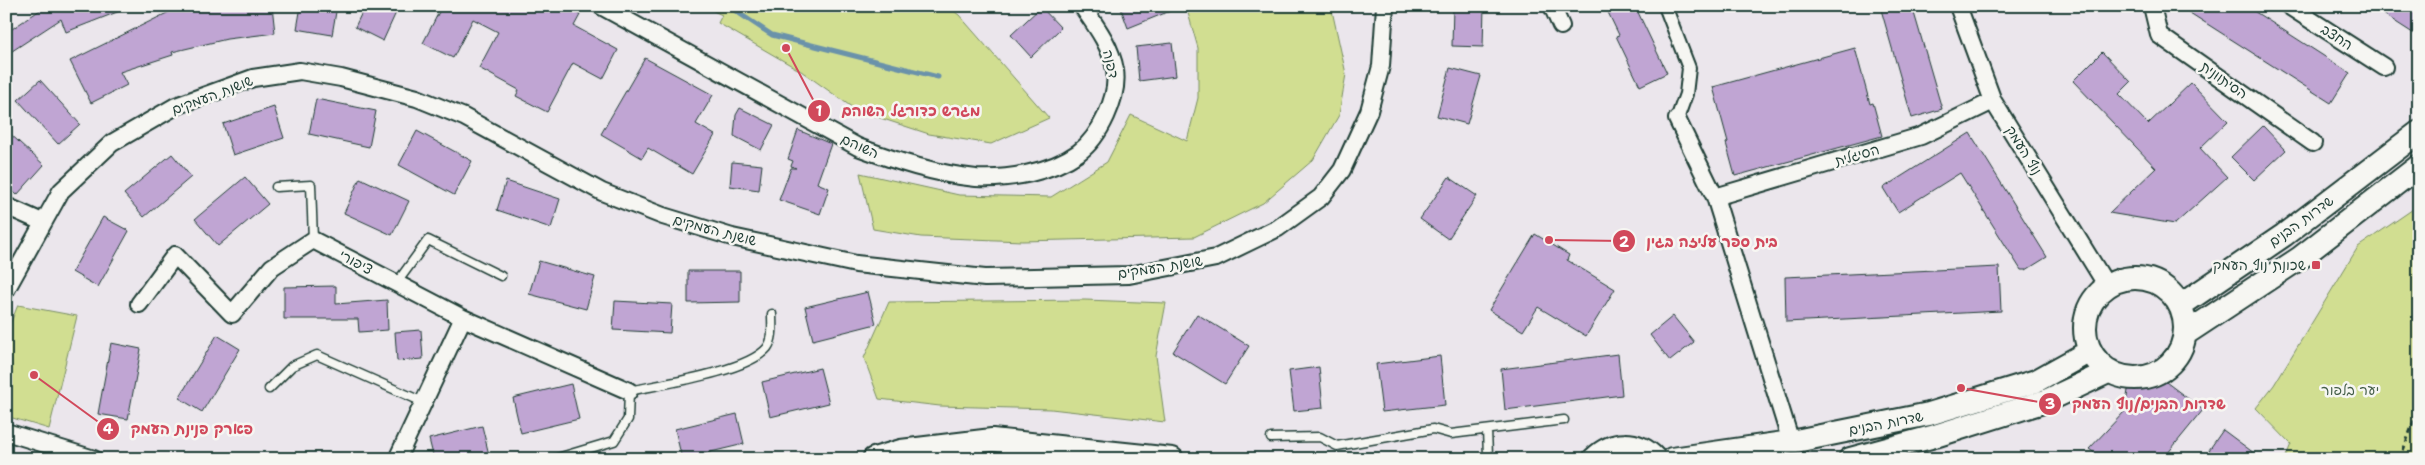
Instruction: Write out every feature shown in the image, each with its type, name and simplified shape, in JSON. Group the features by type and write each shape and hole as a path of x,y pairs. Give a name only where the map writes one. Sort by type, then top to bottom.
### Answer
{"main road":[{"name":"שדרות הבנים","path":"2181,305 2284,235 2419,132"},
{"name":"שדרות הבנים","path":"2185,334 2300,258 2419,166"},
{"path":"2140,277 2156,282 2170,291 2181,305 2185,320 2185,334 2180,350 2171,364 2157,373 2142,378 2125,378 2110,372 2098,362 2090,350 2085,337 2085,322 2089,308 2096,296 2107,286 2123,279 2140,277"},
{"name":"שדרות הבנים","path":"1672,459 1791,442 1929,414 2036,381 2090,350"},
{"name":"שדרות הבנים","path":"1850,459 1935,436 2046,401 2110,372"},
{"path":"874,459 902,451 992,440 1172,459"},
{"path":"1594,459 1612,446 1625,444 1637,446 1648,452 1655,459"}],"street":[{"name":"השוהם","path":"601,6 858,147 904,164 976,178 1012,177 1050,166 1079,153 1102,126"},
{"name":"דפנה","path":"1082,6 1110,50 1115,70 1116,94 1102,126"},
{"name":"שושנת העמקים","path":"6,290 42,222 61,191 112,143 176,106 253,78 300,71 341,78 417,98 464,117 602,192 663,216 732,237 856,264 985,278 1129,275 1216,258 1278,228 1321,197 1342,170 1368,111 1381,66 1386,6"},
{"path":"1552,6 1561,26"},
{"path":"1665,6 1689,68 1686,94 1677,119 1715,197 1791,442"},
{"name":"נוף העמק","path":"1958,6 1993,101 2107,286"},
{"name":"הסיתוונית","path":"2152,6 2159,35 2312,143"},
{"name":"החצב","path":"2289,6 2384,68"},
{"name":"הסיגלית","path":"1715,197 1922,136 1993,101"},
{"path":"6,206 42,222"},
{"path":"139,304 175,255 232,314 272,267 313,240"},
{"name":"ציפורי","path":"313,240 463,318 629,391"},
{"path":"397,459 463,318"},
{"path":"6,432 94,459"}],"lane":[{"path":"276,187 311,185 313,240"},
{"path":"396,284 428,240 501,276"},
{"path":"554,459 614,441 628,419 629,391 740,366 767,348 773,331 772,314"},
{"path":"269,389 292,366 317,355 423,402"},
{"path":"1270,438 1320,437 1337,446 1433,429 1451,434 1564,420"},
{"path":"1486,459 1488,455 1487,430"}],"path":[{"path":"2400,459 2419,407"}],"green space":[{"path":"703,6 947,6 959,15 1049,118 991,144 929,134 856,110 801,71 718,23 722,15"},
{"path":"1186,6 1331,6 1346,74 1339,115 1313,160 1263,203 1194,237 1022,241 921,237 873,229 860,173 959,195 1051,197 1107,162 1131,115 1187,141 1198,98 1198,48"},
{"name":"יער בלפור","path":"2419,205 2419,459 2285,459 2291,444 2256,408 2274,385 2358,247"},
{"path":"1085,300 1166,303 1156,356 1165,422 1051,409 940,406 879,399 864,358 889,302"},
{"path":"18,305 77,316 49,429 6,416 6,334"}],"building":[{"path":"46,6 130,7 66,32 61,19 6,55 6,33"},
{"path":"190,6 272,6 275,33 227,39 172,52 173,55 120,72 127,85 91,103 70,61 173,10"},
{"path":"301,6 337,6 332,35 297,29"},
{"path":"365,6 399,6 383,41 355,27"},
{"path":"442,6 564,6 580,15 574,26 618,50 603,79 573,63 547,112 516,96 519,90 479,68 498,32 473,19 453,58 423,43"},
{"path":"1120,6 1180,6 1180,7 1128,28"},
{"path":"1453,6 1484,6 1483,47 1452,46"},
{"path":"1605,6 1635,6 1667,73 1640,86 1616,36 1619,35"},
{"path":"1880,6 1912,6 1942,109 1912,118"},
{"path":"2179,6 2246,6 2350,73 2331,103"},
{"path":"2371,6 2419,6 2419,37"},
{"path":"1041,7 1061,28 1031,57 1011,35"},
{"path":"1172,43 1176,76 1139,81 1136,47"},
{"path":"1855,48 1870,104 1873,103 1882,136 1735,176 1713,87"},
{"path":"2102,52 2131,82 2119,94 2148,124 2191,83 2228,121 2200,148 2227,177 2175,224 2109,213 2156,168 2073,81"},
{"path":"645,58 713,95 696,124 715,135 692,174 648,148 642,158 601,134"},
{"path":"1450,68 1481,76 1467,124 1437,116"},
{"path":"40,80 80,124 58,144 18,100"},
{"path":"316,99 376,111 369,147 309,134"},
{"path":"274,107 284,138 233,155 223,124"},
{"path":"740,108 774,125 761,150 734,136 736,115"},
{"path":"2263,126 2286,150 2254,180 2231,157"},
{"path":"6,130 44,165 17,195 6,185"},
{"path":"798,130 831,144 817,183 829,188 820,214 779,200 791,168 796,168 791,166 793,161 788,159"},
{"path":"417,131 472,161 454,195 399,165"},
{"path":"1970,133 2047,257 2026,270 2021,270 1960,173 1898,212 1883,188"},
{"path":"172,154 191,177 144,217 124,194"},
{"path":"732,162 762,165 759,190 730,186"},
{"path":"245,177 268,204 218,246 195,219"},
{"path":"1449,177 1477,196 1448,239 1420,219"},
{"path":"360,178 409,201 392,235 344,213"},
{"path":"506,181 560,199 551,228 497,210"},
{"path":"103,217 129,231 98,287 72,272"},
{"path":"1535,234 1569,255 1567,260 1615,289 1586,336 1538,307 1523,331 1489,310"},
{"path":"539,261 595,277 586,309 529,294"},
{"path":"1999,267 2001,311 1786,322 1785,277"},
{"path":"688,271 740,271 740,302 688,303"},
{"path":"336,286 336,304 387,300 388,330 359,332 358,319 284,319 284,287"},
{"path":"868,292 876,324 813,340 805,307"},
{"path":"615,301 672,304 670,333 613,330"},
{"path":"1197,314 1249,346 1225,384 1173,352"},
{"path":"1673,316 1694,342 1670,361 1650,335"},
{"path":"421,330 423,359 397,361 395,332"},
{"path":"217,335 240,349 202,412 179,398"},
{"path":"111,343 141,349 128,419 98,414"},
{"path":"1618,354 1622,395 1505,410 1501,369"},
{"path":"1440,356 1445,405 1382,412 1376,364"},
{"path":"1319,367 1323,408 1294,411 1289,371"},
{"path":"820,368 829,403 770,417 762,382"},
{"path":"2162,379 2203,410 2163,459 2103,459 2089,449 2125,411 2128,390"},
{"path":"571,384 579,419 521,433 513,398"},
{"path":"737,414 744,444 682,459 675,429"},
{"path":"482,426 490,459 434,459 429,439"},
{"path":"2223,430 2262,459 2220,459 2209,450"}],"waterway":[{"path":"728,6 772,35 938,77"}],"place":[{"name":"מגרש כדורגל השוהם","path":"786,48"},
{"name":"בית ספר עליזה בגין","path":"1549,240"},
{"name":"שכונת נוף העמק","path":"2316,265"},
{"name":"פארק פנינת העמק","path":"34,375"},
{"name":"שדרות הבנים/נוף העמק","path":"1961,388"}]}
